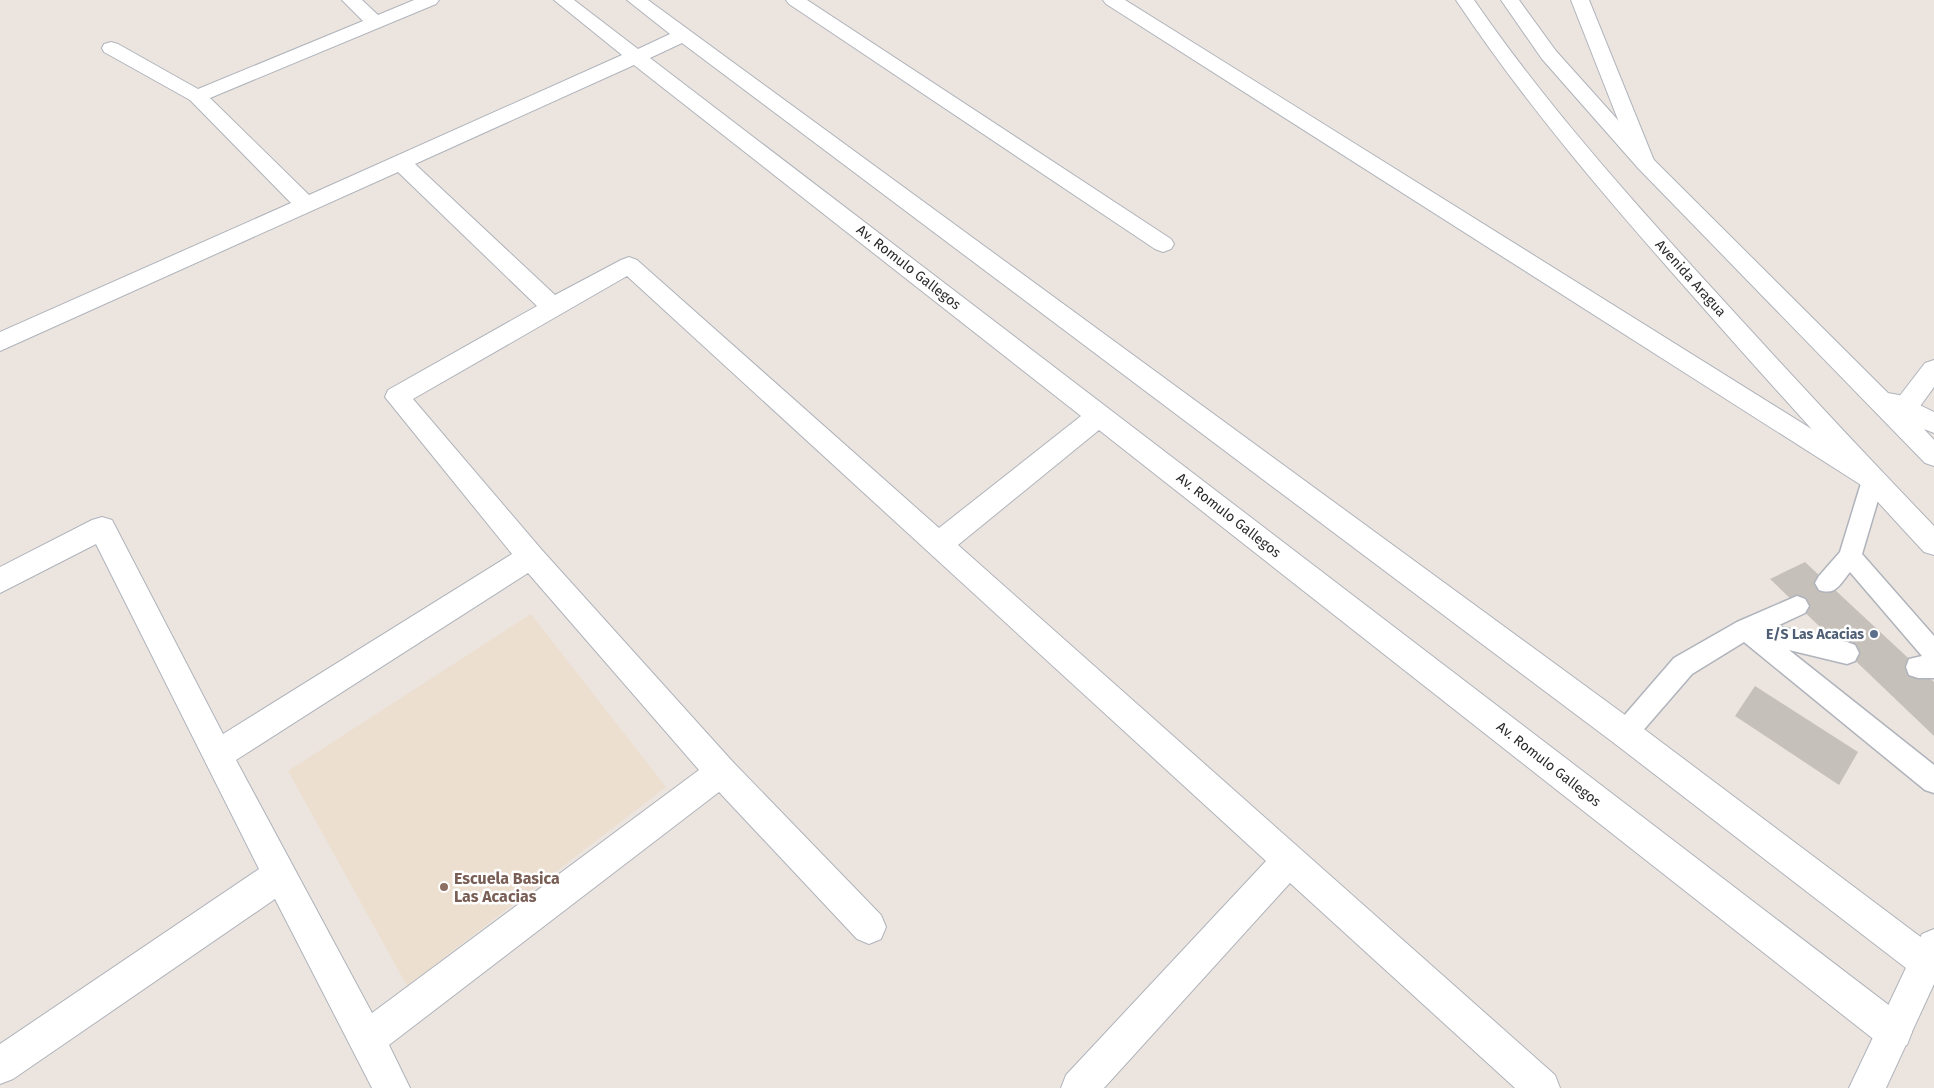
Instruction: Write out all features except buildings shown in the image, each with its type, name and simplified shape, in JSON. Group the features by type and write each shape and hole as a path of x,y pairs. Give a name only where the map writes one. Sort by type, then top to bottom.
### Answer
{"street":[{"path":"351,0 375,22"},
{"path":"197,96 430,0"},
{"name":"Av. Romulo Gallegos","path":"562,0 638,56 1894,1032"},
{"path":"636,0 1625,733 1930,955 1867,1088"},
{"path":"795,0 1164,244"},
{"path":"1112,0 1873,480"},
{"name":"Avenida Aragua","path":"1465,0 1499,52 1591,166 1873,480 1934,544"},
{"path":"1510,0 1550,55 1645,163 1934,456"},
{"path":"1580,0 1645,163"},
{"path":"0,342 684,35"},
{"path":"111,48 197,96 306,205"},
{"path":"401,163 553,307"},
{"path":"869,927 721,772 531,557 397,398 553,307 629,266 1542,1088"},
{"path":"1904,409 1934,370"},
{"path":"1871,392 1934,423"},
{"path":"939,544 1100,415"},
{"path":"0,582 102,528 217,755 392,1088"},
{"path":"217,755 531,557"},
{"path":"366,1040 721,772"},
{"path":"1079,1088 1289,860"},
{"path":"0,1066 280,875"}],"lane":[{"path":"1827,583 1850,556 1873,480"},
{"path":"1850,556 1929,662"},
{"path":"1625,733 1683,666 1745,629 1797,606"},
{"path":"1745,629 1847,653"},
{"path":"1745,629 1934,781"}],"shaded area":[{"name":"Escuela Basica Las Acacias","path":"531,614 666,787 407,986 288,771"}],"place":[{"name":"E/S Las Acacias","path":"1874,634"},
{"name":"Escuela Basica Las Acacias","path":"444,887"}]}
